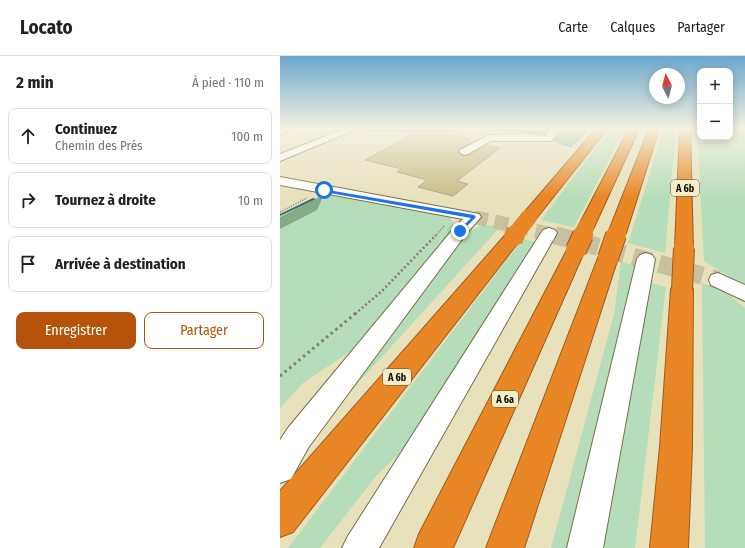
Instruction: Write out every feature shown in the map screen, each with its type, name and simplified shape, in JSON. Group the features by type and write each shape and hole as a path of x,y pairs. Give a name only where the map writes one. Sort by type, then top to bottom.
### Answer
{"highway":[{"name":"A 6b","path":"280,519 583,152"},
{"name":"A 6a","path":"433,548 623,152"},
{"path":"509,537 646,152"},
{"name":"A 6b","path":"669,548 676,447 684,248 686,152"}],"street":[{"path":"280,158 292,152"},
{"path":"280,181 468,216 460,231 298,438 280,468"},
{"path":"360,548 549,233"},
{"path":"585,548 646,259"},
{"path":"718,280 745,294"}],"path":[{"path":"280,212 324,190"},
{"path":"280,376 382,291 442,226 468,216"}],"green space":[{"path":"593,152 613,152 574,227 541,220"},
{"path":"657,152 674,152 665,253 628,243"},
{"path":"698,152 745,152 745,286 704,261"},
{"path":"323,195 327,195 322,199 317,210 280,229 280,217"},
{"path":"327,195 444,215 450,217 455,228 351,351 303,383 280,408 280,229 319,204"},
{"path":"482,226 501,226 349,393 469,231"},
{"path":"523,239 537,242 403,450 376,476 320,548 288,548"},
{"path":"621,262 638,266 568,548 551,548 614,314"},
{"path":"651,283 666,287 635,548 602,548"},
{"path":"702,283 727,293 745,308 745,548 705,548"}],"building":[{"path":"380,152 458,152 463,156 474,152 495,152 457,181 468,184 453,196 418,187 427,180 397,172 402,169 365,160"}],"waterway":[{"path":"280,215 314,199"}],"tunnel":[{"path":"474,217 557,236"},
{"path":"557,236 718,280"}],"route":[{"path":"324,190 474,217 460,231"}]}
